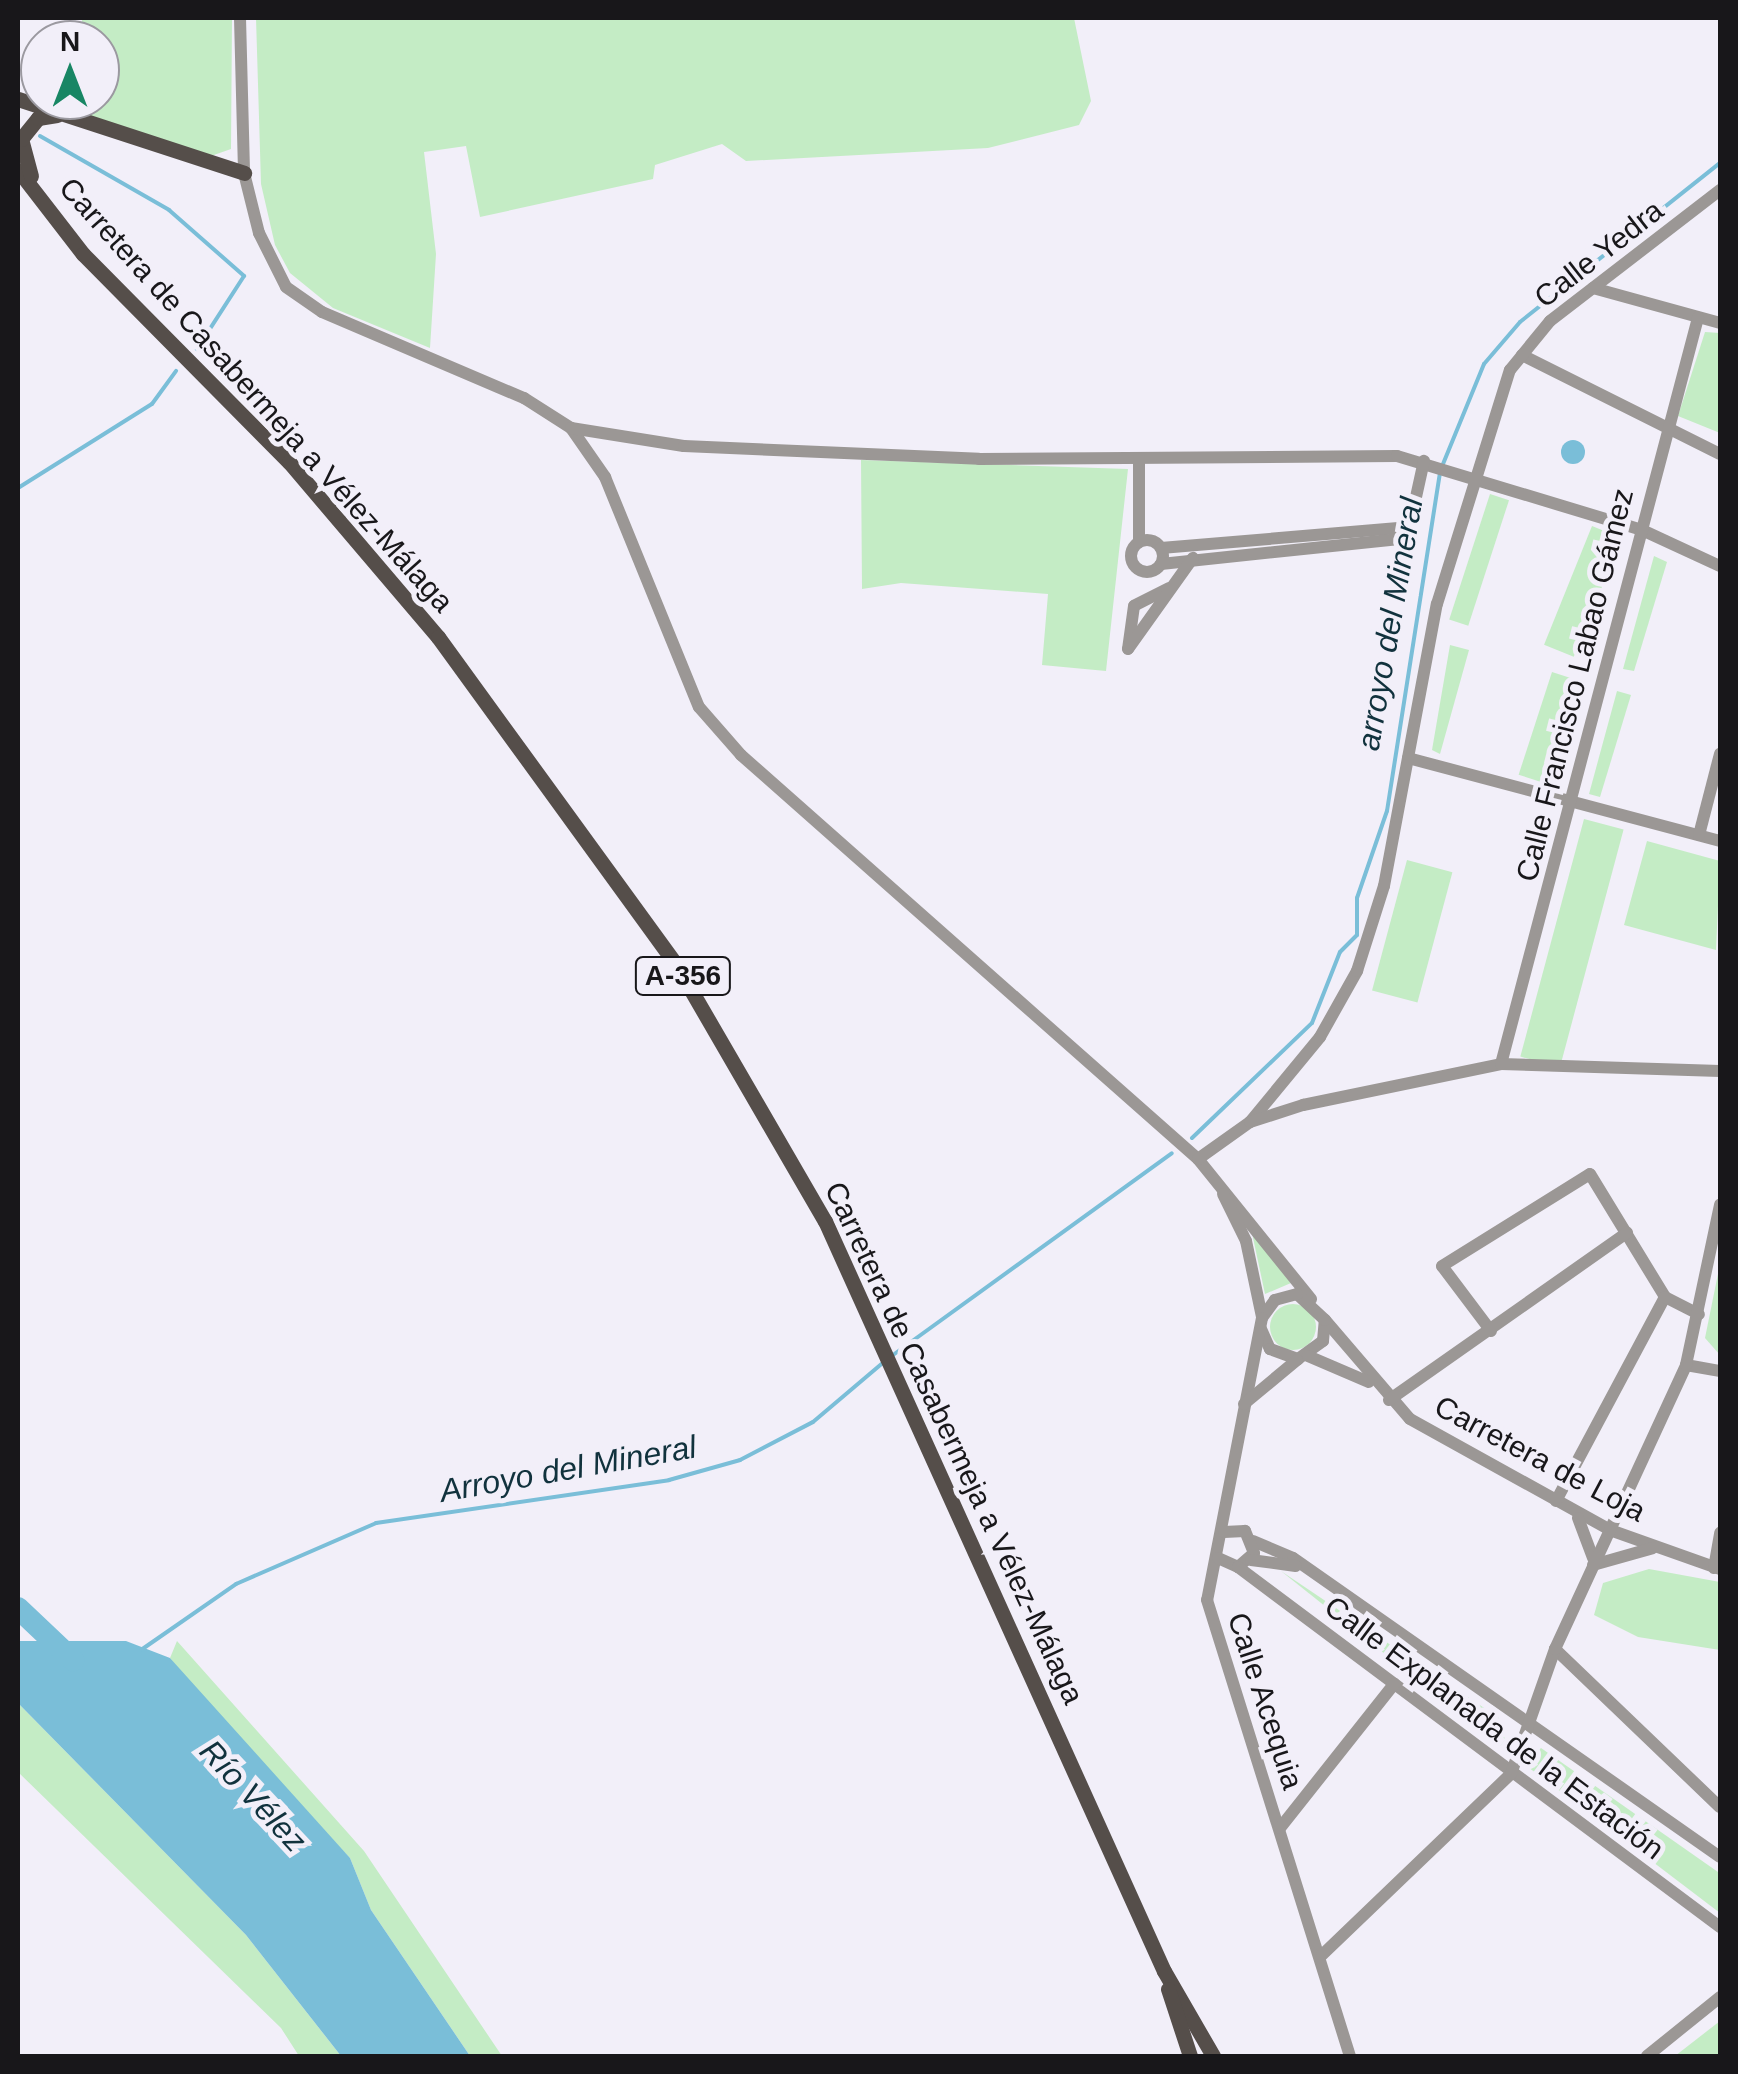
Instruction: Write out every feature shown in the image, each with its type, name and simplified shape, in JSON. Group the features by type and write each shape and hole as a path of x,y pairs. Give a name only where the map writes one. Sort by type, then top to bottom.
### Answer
{"main road":[{"path":"50,120 26,128 19,152 58,222"},
{"path":"80,120 244,173"},
{"name":"Carretera de Casabermeja a Vélez-Málaga","path":"18,170 58,222 289,462 573,813 761,1103 898,1372 1164,1971 1214,2056"},
{"name":"Carretera de Casabermeja a Vélez-Málaga","path":"1164,1971 1190,2056"}],"street":[{"path":"240,18 244,173 269,259 304,301 572,428 684,446 1424,461 1642,530 1717,563"},
{"name":"Calle Yedra","path":"1250,1122 1292,1074 1357,971 1470,476 1522,355 1593,288 1720,190"},
{"path":"1593,288 1720,323"},
{"name":"Calle Francisco Labao Gámez","path":"1501,1064 1574,802 1665,429 1698,318"},
{"path":"1522,355 1720,454"},
{"path":"572,428 605,476 699,706 741,755 1198,1159 1325,1320 1303,1357 1243,1406"},
{"path":"1139,458 1139,542 1134,566 1148,572 1161,564 1193,558 1408,532"},
{"path":"1408,532 1424,461"},
{"path":"1139,542 1161,548 1408,532"},
{"path":"1161,548 1161,564"},
{"path":"1169,588 1134,606 1128,649 1140,643 1169,588 1193,558"},
{"path":"1699,835 1720,754"},
{"path":"1408,758 1720,841"},
{"path":"1198,1159 1250,1122 1303,1105 1501,1064 1720,1071"},
{"path":"1292,1074 1303,1105"},
{"path":"1212,1174 1246,1241 1261,1324 1270,1349 1303,1357 1385,1395 1491,1331 1627,1233"},
{"path":"1491,1331 1442,1266 1590,1174 1665,1298 1698,1314"},
{"path":"1322,1955 1511,1774 1526,1721 1555,1649 1686,1365 1720,1205"},
{"path":"1261,1324 1286,1295 1311,1300"},
{"path":"1593,1566 1588,1526 1562,1505 1665,1298"},
{"name":"Carretera de Loja","path":"1325,1320 1385,1395 1562,1505 1610,1530 1717,1568"},
{"name":"Calle Acequia","path":"1261,1324 1210,1589 1212,1627 1322,1955 1350,2056"},
{"path":"1686,1365 1720,1371"},
{"path":"1224,1532 1239,1529 1228,1488"},
{"name":"Calle Explanada de la Estación","path":"1239,1529 1526,1721 1720,1860"},
{"path":"1717,1568 1720,1533"},
{"path":"1218,1558 1240,1565 1253,1540"},
{"path":"1593,1566 1656,1548"},
{"name":"Calle Acequia","path":"1210,1589 1240,1565"},
{"name":"Calle Explanada de la Estación","path":"1240,1565 1307,1572"},
{"name":"Calle Explanada de la Estación","path":"1240,1565 1511,1774 1720,1926"},
{"path":"1555,1649 1720,1807"},
{"name":"Calle Acequia","path":"1280,1828 1394,1684"},
{"path":"1647,2056 1720,1997"}],"green space":[{"path":"232,18 231,149 211,156 99,120 120,120 120,20 82,20"},
{"path":"256,18 1074,18 1091,101 1079,125 988,148 746,161 722,144 655,165 653,179 480,217 466,146 424,152 436,254 430,348 333,308 290,273 275,245 261,184"},
{"path":"1705,332 1720,333 1720,433 1678,416"},
{"path":"861,460 1128,469 1106,671 1042,665 1048,594 901,583 862,589"},
{"path":"1490,494 1509,500 1468,626 1449,620"},
{"path":"1592,526 1622,538 1574,657 1544,645"},
{"path":"1654,556 1667,562 1634,671 1623,669"},
{"path":"1450,645 1469,650 1440,754 1432,750"},
{"path":"1552,672 1585,683 1552,786 1519,775"},
{"path":"1617,691 1631,695 1600,797 1589,794"},
{"path":"1584,819 1624,830 1560,1067 1520,1057"},
{"path":"1647,841 1720,861 1716,950 1624,925"},
{"path":"1407,860 1452,872 1417,1003 1372,990"},
{"path":"1252,1233 1291,1283 1265,1294"},
{"path":"1720,1264 1720,1355 1705,1338"},
{"path":"1293,1304 1309,1311 1316,1327 1309,1343 1293,1350 1277,1343 1270,1327 1277,1311"},
{"path":"1649,1569 1720,1582 1720,1650 1638,1637 1594,1615 1603,1583"},
{"path":"1281,1571 1499,1718 1505,1740 1500,1746"},
{"path":"177,1641 364,1851 502,2056 470,2056 371,1910 350,1858 219,1721 170,1658"},
{"path":"18,1703 246,1935 341,2056 299,2056 281,2028 18,1772"},
{"path":"1541,1748 1718,1872 1720,1913 1524,1764"},
{"path":"1720,2021 1720,2056 1675,2056"}],"water":[{"path":"1573,440 1582,443 1582,461 1573,464 1564,461 1561,452 1564,443"},
{"path":"18,1641 126,1641 170,1658 350,1858 371,1910 470,2056 341,2056 246,1935 18,1703"}],"waterway":[{"path":"40,136 169,210 244,276 197,349"},
{"name":"arroyo del Mineral","path":"1443,464 1484,364 1520,322 1720,163"},
{"path":"18,488 152,404 176,371"},
{"name":"arroyo del Mineral","path":"1192,1138 1312,1023 1340,952 1357,935 1357,898 1387,811 1440,473"},
{"name":"Arroyo del Mineral","path":"893,1355 1172,1153"},
{"name":"Arroyo del Mineral","path":"141,1650 236,1584 376,1523 669,1480 740,1460 813,1422 885,1361"},
{"name":"Río Vélez","path":"18,1608 73,1660"}]}
